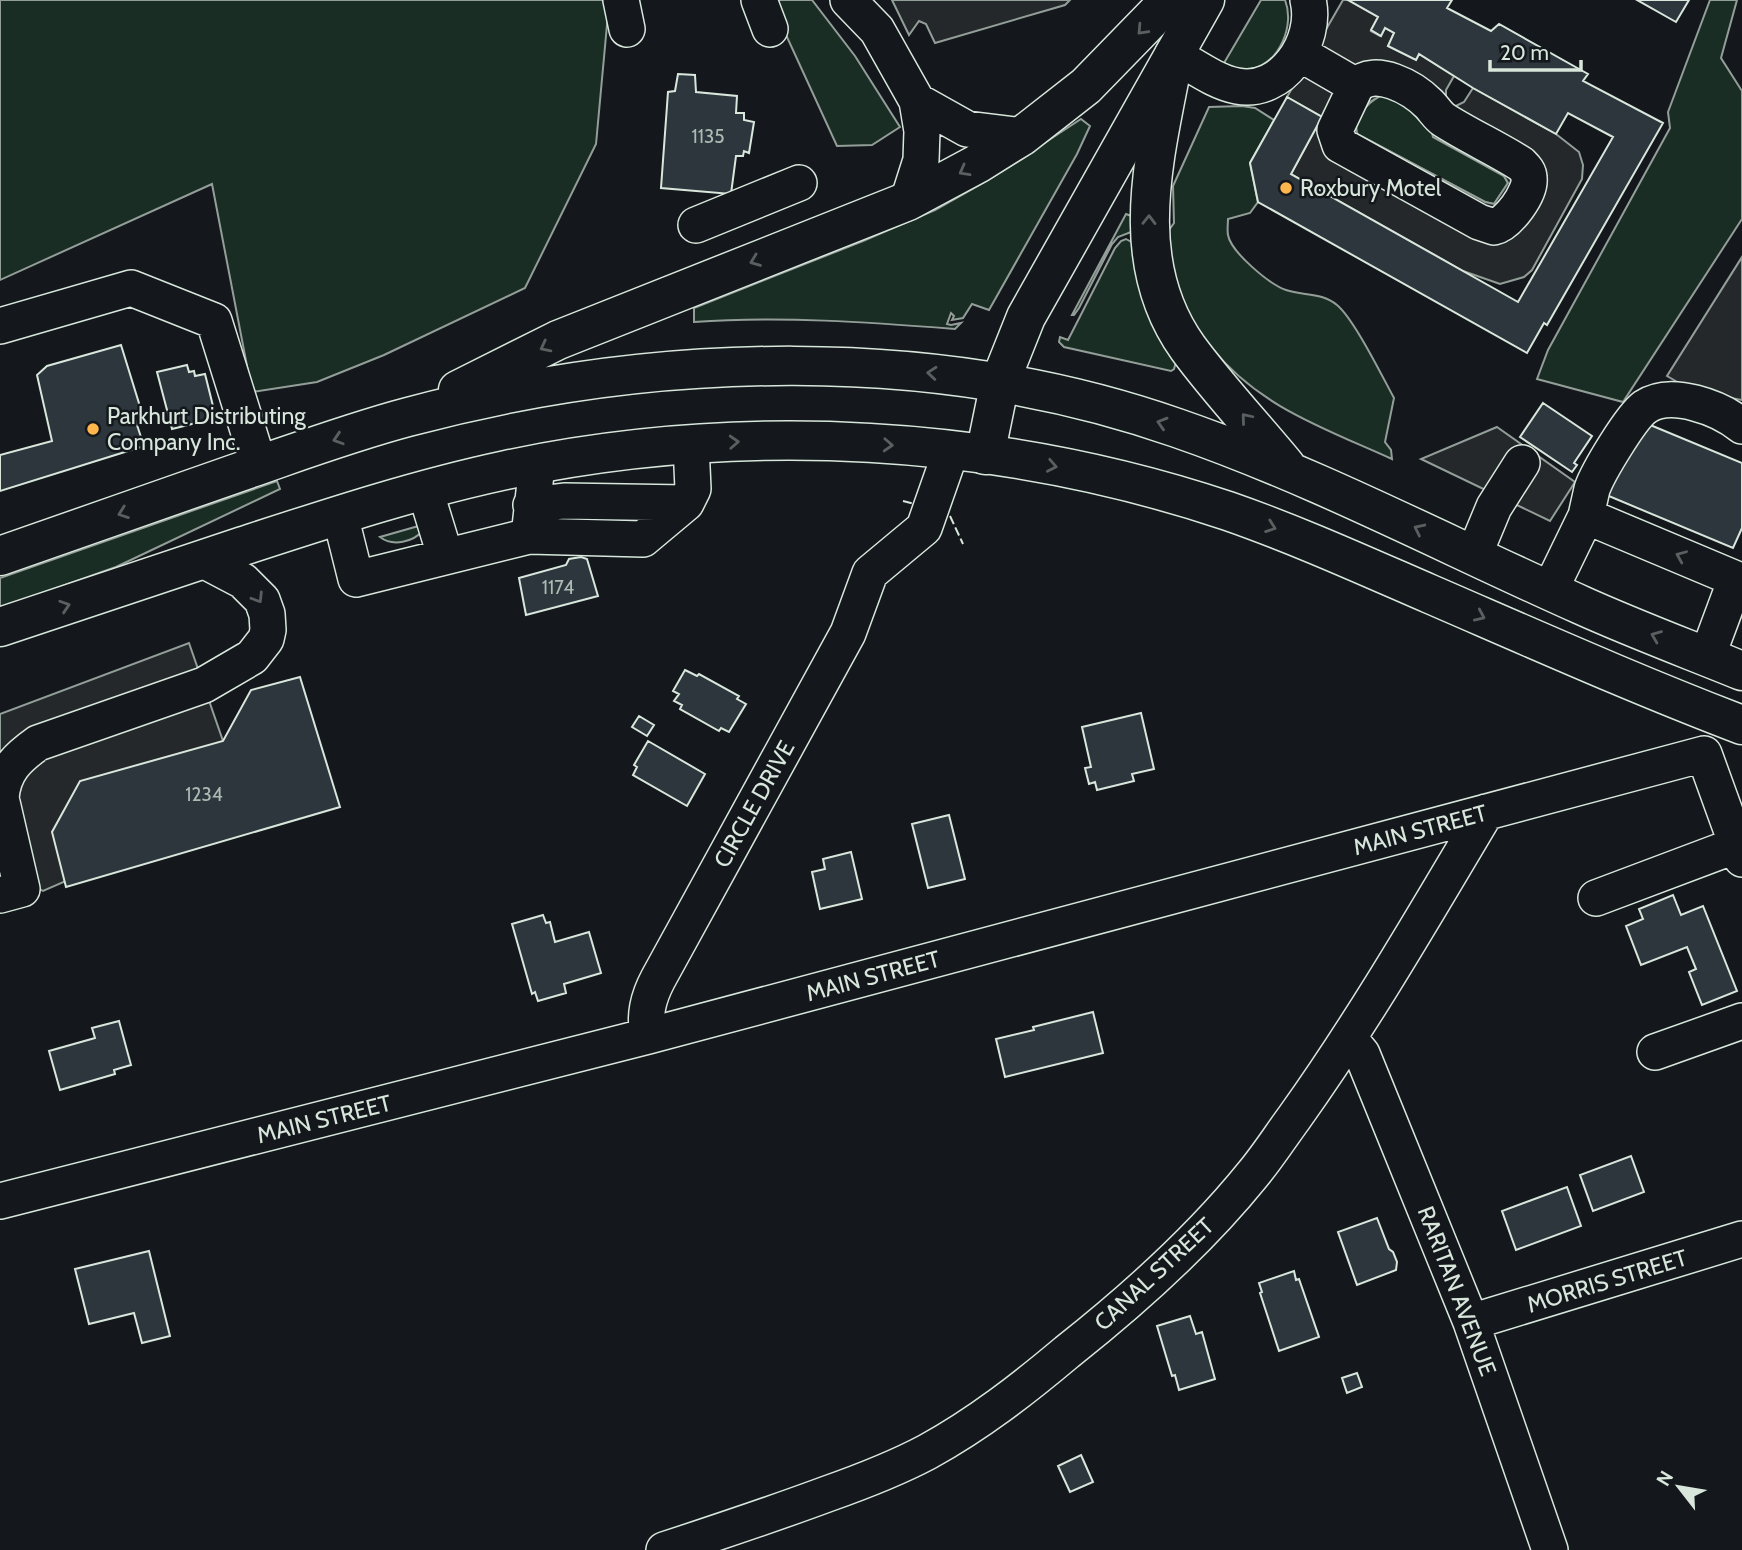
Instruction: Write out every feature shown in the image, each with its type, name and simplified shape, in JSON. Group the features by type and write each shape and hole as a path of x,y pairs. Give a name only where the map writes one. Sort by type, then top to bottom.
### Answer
{"main road":[{"path":"403,418 558,340 908,201 1022,136 1086,86 1161,9 1199,0"},
{"path":"968,453 1026,317 1205,0"},
{"path":"1174,55 1149,204 1148,233 1159,285 1170,317 1187,347 1290,471"},
{"path":"0,556 403,418 518,392 668,371 779,366 880,369 942,374 1000,383 1105,406 1162,423 1290,471 1550,590 1742,671"},
{"path":"0,627 203,559 425,490 537,465 617,452 691,445 800,441 968,453 1117,479 1224,510 1303,538 1646,688 1730,721"}],"street":[{"path":"848,0 877,30 917,101 922,131 921,160 908,201"},
{"path":"1174,55 1220,80 1237,86 1262,85 1281,75 1299,53 1309,27 1308,0"},
{"path":"1299,53 1356,86"},
{"path":"1378,77 1396,83 1428,103 1441,118 1521,164 1528,174 1529,184 1506,222 1494,227 1479,222 1340,145 1335,130 1356,86 1368,78 1378,77"},
{"path":"917,101 967,129 1022,136"},
{"path":"695,225 799,183"},
{"path":"0,326 131,288 214,321 259,466"},
{"path":"1550,590 1586,516 1593,487 1630,422 1645,407 1664,399 1685,401 1705,406 1742,426"},
{"path":"340,515 356,579 445,555 530,520 564,501 686,503 694,489 691,445"},
{"name":"CIRCLE DRIVE","path":"648,1036 647,1006 654,986 848,633 870,573 924,528 968,453"},
{"path":"1474,555 1494,507 1522,463"},
{"path":"530,520 537,465"},
{"path":"425,490 445,555"},
{"path":"1586,516 1739,572 1707,657"},
{"path":"0,895 22,889 1,798 2,785 9,769 22,754 38,743 204,685 252,657 266,639 268,622 262,600 252,587 203,559"},
{"path":"1596,898 1740,852 1704,754 1730,721"},
{"name":"MAIN STREET","path":"2,1193 648,1036 1704,754"},
{"name":"CANAL STREET","path":"664,1550 877,1476 927,1452 982,1419 1095,1330 1201,1233 1254,1173 1349,1038 1486,812"},
{"path":"1655,1052 1742,1021"},
{"name":"RARITAN AVENUE","path":"1349,1038 1362,1054 1471,1322 1550,1550"},
{"name":"MORRIS STREET","path":"1471,1322 1742,1239"}],"green space":[{"path":"0,0 603,0 608,14 596,144 525,288 384,355 317,382 252,392 212,184 0,280"},
{"path":"770,0 812,0 855,56 900,127 872,145 837,146"},
{"path":"1261,0 1285,0 1288,20 1283,42 1270,59 1248,70 1224,63"},
{"path":"1710,0 1737,0 1721,58 1742,91 1742,219 1623,402 1537,379 1548,350 1670,128 1668,112"},
{"path":"1380,96 1394,98 1504,176 1508,183 1494,204 1485,202 1357,134 1357,123 1362,112"},
{"path":"1209,107 1255,108 1274,120 1250,163 1258,202 1250,213 1228,219 1231,242 1252,267 1279,287 1325,298 1344,312 1394,398 1385,442 1391,450 1392,459 1318,426 1272,401 1251,386 1202,336 1183,302 1164,237 1174,223 1173,186"},
{"path":"1081,119 1090,126 1077,154 989,310 972,304 963,318 952,320 954,316 951,313 947,324 961,323 955,329 792,320 694,322 694,308 935,210 985,182"},
{"path":"1126,214 1134,217 1131,232 1118,237 1112,244 1079,308 1072,315"},
{"path":"1126,239 1135,244 1176,362 1171,371 1064,347 1059,342 1060,337 1068,340 1115,248"},
{"path":"277,481 280,489 116,567 0,608 0,578"},
{"path":"422,525 424,530 409,540 391,542 380,537"}],"shaded area":[{"path":"892,0 1070,0 1065,5 935,43 926,24 919,21 909,35"},
{"path":"1343,0 1348,0 1378,17 1371,31 1380,36 1385,28 1394,33 1388,46 1416,60 1419,54 1454,76 1446,90 1446,97 1451,105 1464,102 1473,88 1556,134 1579,152 1583,165 1582,179 1532,270 1524,277 1500,284 1463,271 1291,174 1322,117 1287,97","holes":["1380,96 1395,98 1410,108 1431,129 1433,137 1504,176 1508,183 1494,204 1485,202 1357,134 1356,125 1370,102"]},
{"path":"1742,257 1742,400 1693,391 1667,376"},
{"path":"1497,427 1575,482 1550,521 1421,459"},
{"path":"189,643 223,741 66,881 43,891 5,868 0,869 0,714"}],"building":[{"name":"Roxbury Motel","path":"1348,0 1452,0 1447,8 1491,31 1499,24 1588,74 1583,81 1663,123 1547,325 1544,323 1527,353 1258,202 1250,163 1287,97 1322,117 1291,174 1518,302 1613,137 1568,113 1556,134 1473,88 1419,54 1416,60 1388,46 1394,33 1385,28 1381,36 1371,30 1378,17"},
{"path":"1637,0 1689,0 1676,22"},
{"path":"678,74 695,75 696,92 737,96 736,113 744,113 744,120 754,122 749,153 744,151 743,156 736,156 731,194 661,188 668,92 675,91"},
{"name":"Parkhurt Distributing Company Inc.","path":"121,345 142,413 134,416 144,446 0,491 0,455 52,441 37,375 47,366"},
{"path":"187,365 189,372 194,371 195,376 205,374 216,418 172,429 157,372"},
{"path":"1543,403 1592,436 1574,463 1577,465 1572,472 1520,437"},
{"path":"1643,422 1742,463 1742,528 1733,548 1604,494"},
{"path":"569,559 587,559 598,596 526,615 519,578 566,565"},
{"path":"685,670 697,676 699,674 739,696 737,699 746,704 729,732 721,728 719,731 680,709 682,705 674,701 679,694 673,691"},
{"path":"300,677 340,807 66,887 52,832 80,781 223,741 251,690"},
{"path":"1141,713 1154,769 1132,774 1134,781 1097,790 1095,782 1089,784 1085,768 1091,767 1082,727"},
{"path":"639,716 654,725 647,736 632,727"},
{"path":"648,741 705,774 687,806 633,775 637,767 634,765"},
{"path":"949,815 965,879 928,888 912,824"},
{"path":"851,852 862,899 820,909 812,872 825,869 823,859"},
{"path":"1673,895 1681,915 1703,906 1737,991 1702,1005 1689,972 1696,969 1687,947 1641,965 1626,926 1643,919 1639,909"},
{"path":"543,915 546,923 550,922 555,942 589,932 601,973 564,984 566,993 538,1001 535,992 532,994 512,924"},
{"path":"1093,1012 1103,1053 1005,1077 996,1039"},
{"path":"119,1021 131,1065 114,1070 115,1074 60,1090 49,1051 95,1038 92,1028"},
{"path":"1631,1156 1644,1192 1593,1211 1580,1175"},
{"path":"1567,1187 1581,1226 1516,1250 1502,1211"},
{"path":"1377,1218 1397,1262 1396,1270 1357,1285 1338,1232"},
{"path":"149,1251 170,1336 142,1343 134,1313 89,1324 75,1269"},
{"path":"1294,1271 1319,1337 1279,1351 1259,1283"},
{"path":"1190,1316 1196,1334 1202,1332 1215,1379 1179,1390 1157,1326"},
{"path":"1357,1373 1362,1387 1347,1393 1342,1378"},
{"path":"1081,1455 1093,1482 1070,1492 1058,1466"}],"fence":[{"path":"903,501 915,504"},
{"path":"950,516 963,544"}],"place":[{"name":"Roxbury Motel","path":"1286,188"},
{"name":"Parkhurt Distributing Company Inc.","path":"93,429"}]}
